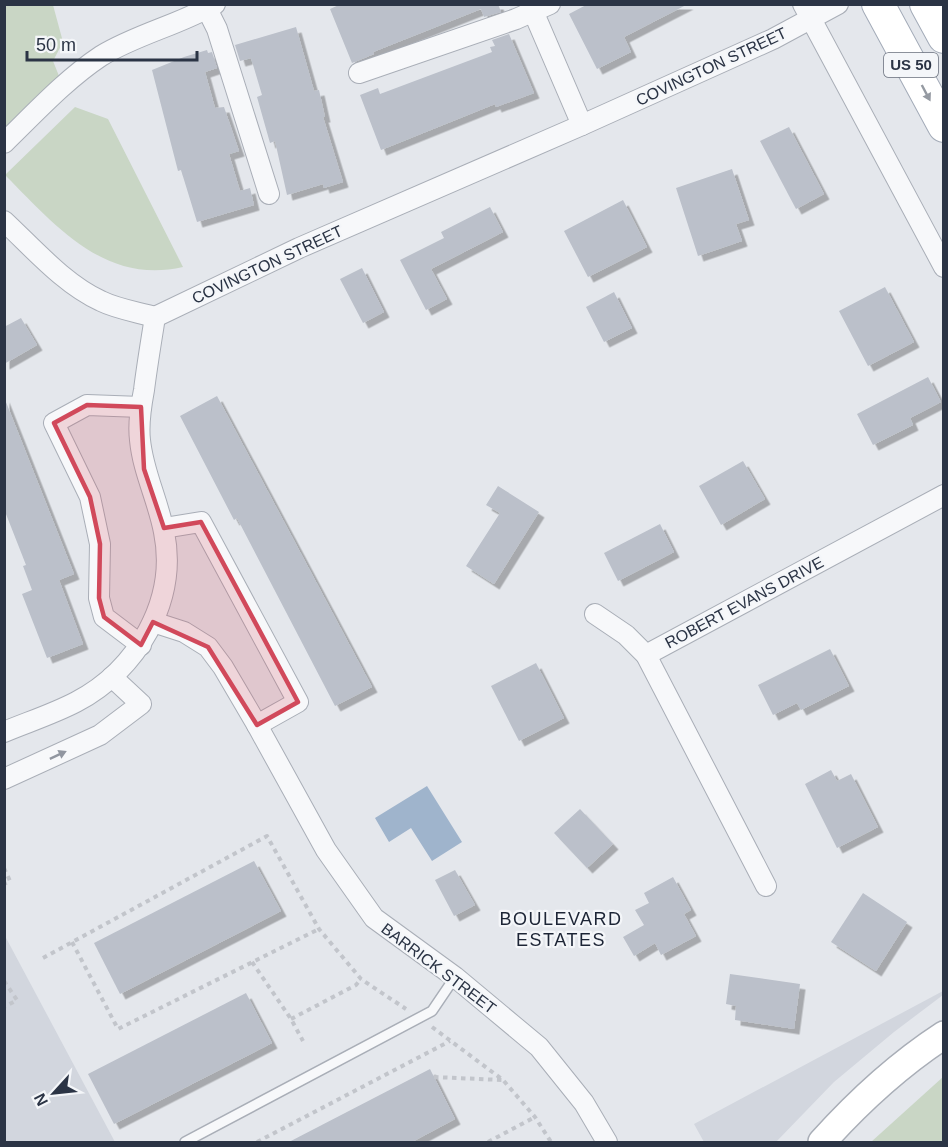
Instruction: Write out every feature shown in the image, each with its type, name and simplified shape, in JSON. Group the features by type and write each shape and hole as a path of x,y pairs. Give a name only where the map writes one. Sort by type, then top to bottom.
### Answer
{"main road":[{"name":"US 50","path":"878,4 944,126"},
{"name":"US 50","path":"926,4 944,37"},
{"path":"822,1143 839,1123 882,1083 944,1035"}],"street":[{"name":"COVINGTON STREET","path":"155,317 299,248 773,39 807,12 838,4"},
{"path":"4,143 70,80 102,56 211,7 269,194"},
{"path":"359,73 538,7 582,125"},
{"path":"807,12 944,267"},
{"path":"4,221 54,269 90,296 104,303 155,317 141,407 139,438 144,469 164,528 167,550 165,581 153,622 141,645 126,663 112,677 76,702 4,732"},
{"path":"141,407 87,405 54,423 90,497 100,544 99,598 104,617 141,645"},
{"name":"ROBERT EVANS DRIVE","path":"766,886 646,655 944,495"},
{"path":"164,528 201,522 298,702 257,725"},
{"path":"595,614 626,634 646,655"},
{"name":"BARRICK STREET","path":"153,622 184,632 208,646 257,725 326,850 374,918 455,977 539,1047 584,1103 607,1143"},
{"path":"4,779 100,735 141,704 112,677"}],"lane":[{"path":"185,1143 432,1011 455,977"}],"path":[{"path":"43,958 267,837 319,929 361,979 419,1018 503,1080 535,1117 551,1143"},
{"path":"4,868 10,881 4,884"},
{"path":"72,942 118,1029 319,929"},
{"path":"252,962 291,1019 303,1041"},
{"path":"291,1019 356,985 361,979"},
{"path":"4,981 17,1000 4,1007"},
{"path":"258,1143 450,1041"},
{"path":"434,1077 503,1080"},
{"path":"488,1143 535,1117"}],"highlighted area":[{"path":"87,405 141,407 144,469 164,528 201,522 298,702 257,725 208,647 153,622 141,645 104,617 99,598 100,544 90,497 54,423"}],"shaded area":[{"path":"5,936 115,1142 5,1142"},
{"path":"943,991 943,995 834,1082 776,1142 704,1142 694,1124"}],"green space":[{"path":"5,5 53,5 63,42 53,61 59,76 5,128"},
{"path":"75,107 108,119 183,267 155,270 129,267 105,259 62,231 5,175"},
{"path":"943,1077 943,1142 871,1142"}],"water":[{"path":"427,786 462,842 432,861 411,828 389,842 375,818"}],"building":[{"path":"341,4 498,4 501,12 484,17 481,9 373,52 374,54 352,63 330,9"},
{"path":"588,4 688,4 624,37 631,52 597,69 569,14"},
{"path":"296,27 314,91 319,90 325,117 323,117 343,182 324,188 323,184 287,195 275,141 270,143 257,97 262,95 251,58 240,61 235,45"},
{"path":"509,34 534,93 496,107 495,104 381,150 360,95 378,88 380,94 492,52 490,47 495,46 492,40"},
{"path":"207,50 208,53 212,52 217,68 205,72 215,108 224,107 239,151 229,154 240,191 250,188 254,205 197,222 181,170 178,171 152,70"},
{"path":"789,127 824,194 796,209 760,141"},
{"path":"732,169 749,220 736,224 742,241 698,256 676,188"},
{"path":"623,200 647,247 588,277 564,231"},
{"path":"490,207 503,232 431,269 447,299 426,310 400,260 444,238 441,232"},
{"path":"362,268 384,312 363,323 340,279"},
{"path":"885,287 914,342 868,366 839,311"},
{"path":"614,292 632,328 604,342 586,307"},
{"path":"21,318 37,345 4,364 4,327"},
{"path":"928,377 941,402 910,418 913,425 873,445 857,414"},
{"path":"217,396 372,687 335,706 237,518 234,520 180,416"},
{"path":"4,397 74,574 59,580 83,644 47,658 22,594 32,590 23,566 26,565 4,509"},
{"path":"743,461 765,499 721,525 699,486"},
{"path":"498,486 539,512 494,584 466,566 500,513 486,505"},
{"path":"660,524 674,552 618,581 604,553"},
{"path":"830,649 849,686 801,710 797,703 773,715 758,685"},
{"path":"536,663 564,718 519,741 491,686"},
{"path":"831,770 837,781 851,774 878,827 837,848 805,784"},
{"path":"580,809 613,844 587,868 554,833"},
{"path":"254,861 281,911 120,994 94,943"},
{"path":"455,870 475,905 454,916 435,880"},
{"path":"673,877 691,910 684,914 696,936 661,955 655,943 634,956 623,937 644,925 635,910 649,903 644,893"},
{"path":"863,893 907,922 876,971 831,942"},
{"path":"730,974 800,984 794,1029 735,1020 736,1006 726,1004"},
{"path":"246,993 272,1043 114,1124 88,1074"},
{"path":"430,1069 455,1119 410,1143 287,1143"}],"district":[{"name":"BOULEVARD ESTATES","path":"561,929"}]}
